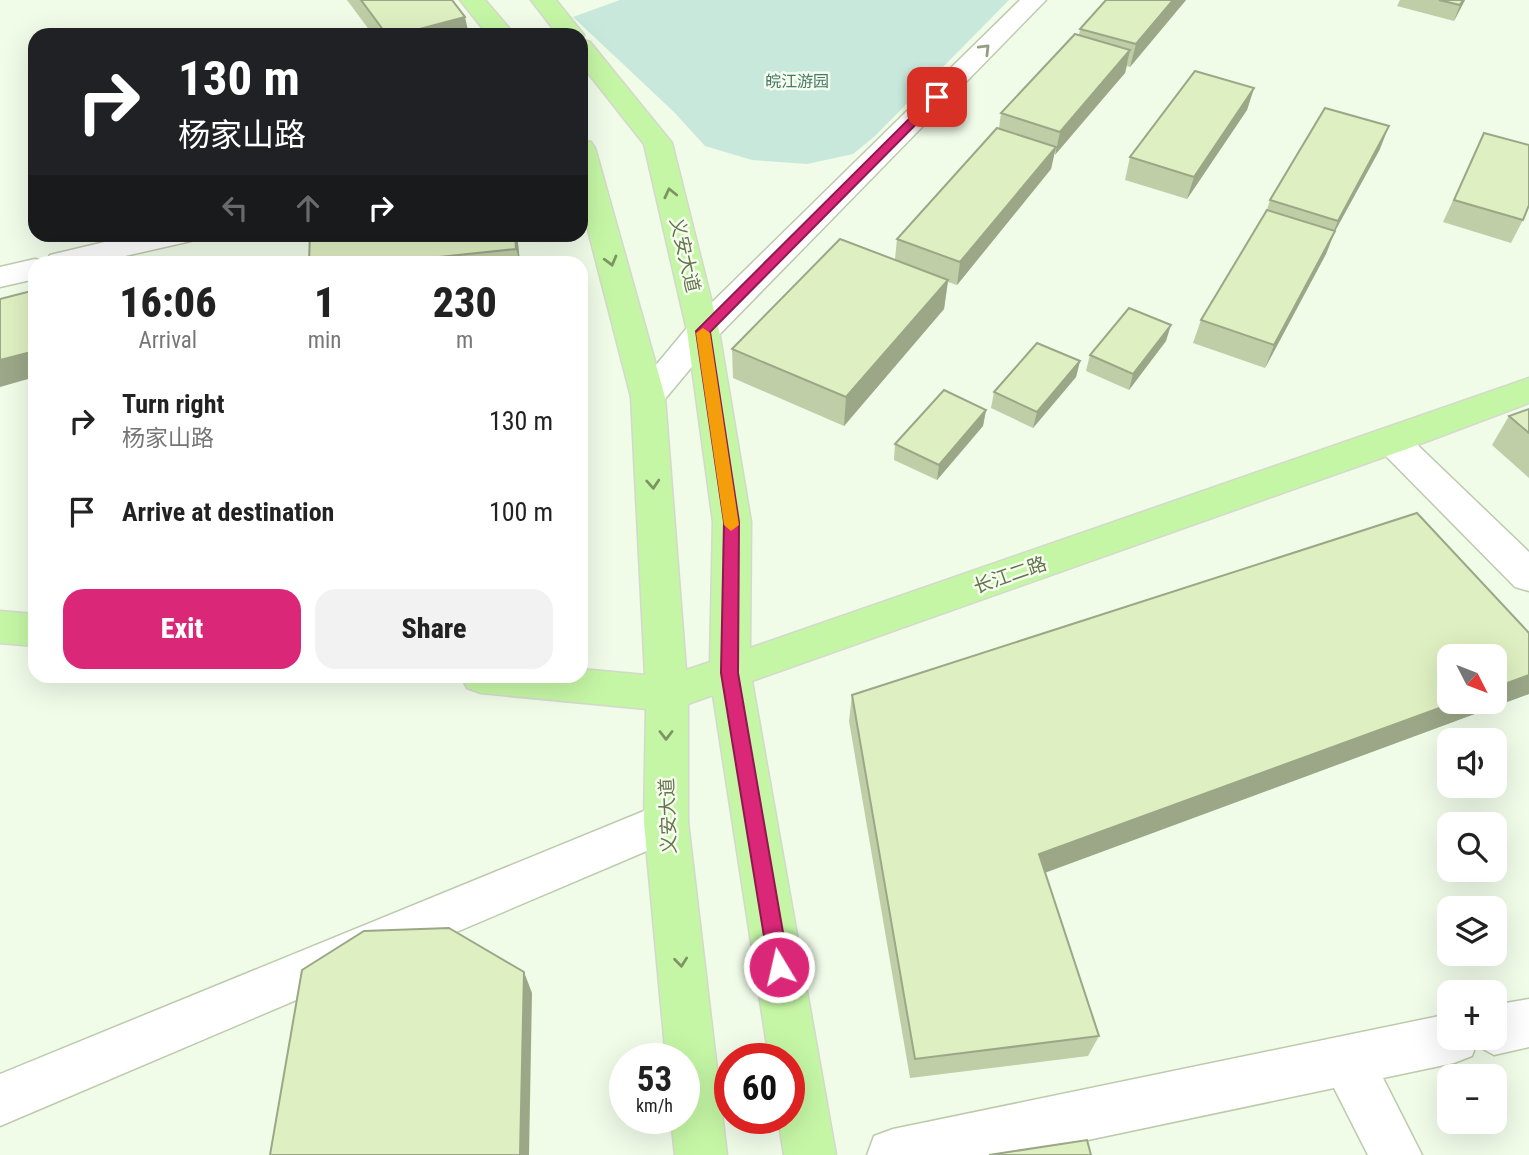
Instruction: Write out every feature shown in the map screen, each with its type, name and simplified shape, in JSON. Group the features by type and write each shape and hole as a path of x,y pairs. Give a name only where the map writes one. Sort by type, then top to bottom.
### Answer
{"main road":[{"path":"472,0 496,28"},
{"path":"543,0 565,28"},
{"name":"义安大道","path":"588,56 658,143 703,331 732,522 730,673 810,1155"},
{"name":"义安大道","path":"588,176 648,397 667,694 666,822 701,1155"},
{"name":"长江二路","path":"553,683 667,694 1392,441 1529,390"},
{"path":"0,627 28,630"}],"street":[{"path":"648,397 703,331 1034,0"},
{"path":"86,256 146,242"},
{"path":"0,277 28,271"},
{"path":"1392,441 1529,576"},
{"path":"0,1100 666,822"},
{"path":"1507,1027 1529,1023"},
{"path":"892,1155 1437,1041"},
{"path":"1346,1059 1396,1155"}],"green space":[{"name":"皖江游园","path":"620,0 1009,0 875,136 853,154 807,164 752,160 705,146 674,112 588,31 588,28 573,17"}],"building":[{"path":"361,0 452,0 465,17 423,28 382,28"},
{"path":"1106,0 1173,0 1136,44 1080,29"},
{"path":"1439,0 1463,0 1460,5"},
{"path":"1075,34 1130,50 1060,132 1001,113"},
{"path":"1195,71 1254,88 1194,177 1130,157"},
{"path":"1325,108 1389,126 1338,221 1270,200"},
{"path":"997,128 1056,147 960,262 897,239"},
{"path":"1484,133 1529,145 1529,205 1523,220 1454,200"},
{"path":"1267,210 1335,231 1274,345 1201,320"},
{"path":"840,239 948,280 846,397 732,349"},
{"path":"310,242 516,242 516,249 449,256 309,256"},
{"path":"28,292 28,353 0,360 0,299"},
{"path":"1129,308 1171,325 1133,374 1090,355"},
{"path":"1037,343 1080,361 1037,412 994,392"},
{"path":"944,390 986,410 939,465 895,444"},
{"path":"1529,409 1529,433 1509,416"},
{"path":"1417,513 1529,633 1529,675 1507,683 1507,644 1437,644 1437,709 1039,854 1099,1036 915,1059 852,695"},
{"path":"449,928 524,972 520,1155 270,1155 302,970 364,931"},
{"path":"1087,1140 1091,1155 989,1155"}],"slow traffic":[{"path":"703,333 731,525"}],"route":[{"path":"779,967 730,673 732,522 703,331 937,97"}]}
